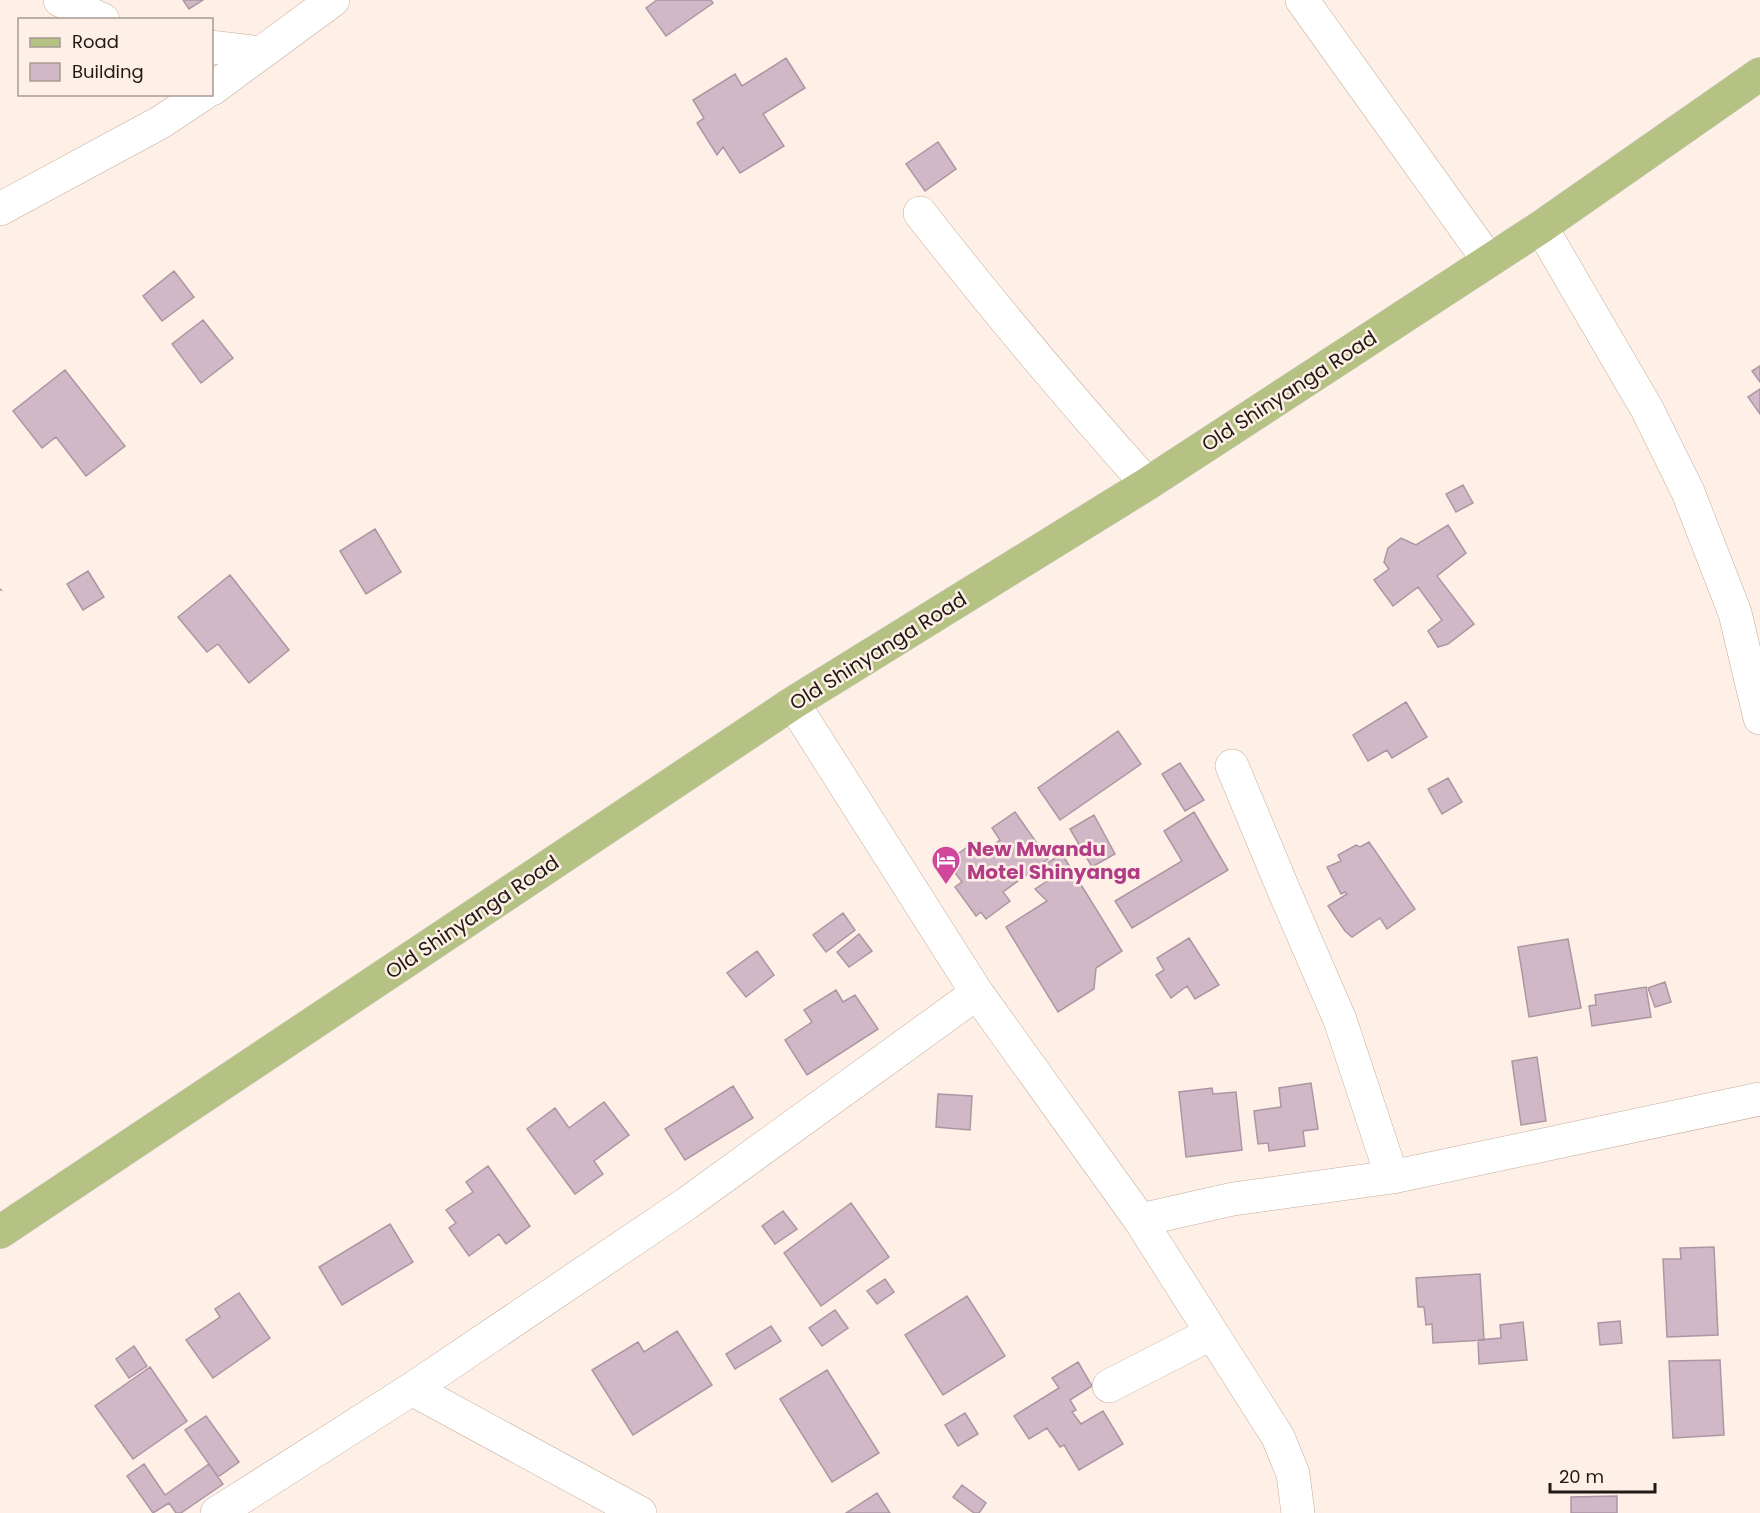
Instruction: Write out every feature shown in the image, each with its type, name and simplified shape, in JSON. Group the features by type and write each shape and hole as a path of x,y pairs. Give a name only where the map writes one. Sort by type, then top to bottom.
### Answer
{"main road":[{"name":"Old Shinyanga Road","path":"0,1232 793,703 1146,484 1541,227 1760,74"}],"street":[{"path":"60,0 99,18"},
{"path":"213,88 333,0"},
{"path":"1302,0 1489,261"},
{"path":"213,47 261,53"},
{"path":"0,209 161,122 200,96"},
{"path":"920,213 989,301 1146,484"},
{"path":"1541,227 1647,409 1688,492 1735,613 1760,718"},
{"path":"793,703 977,993 1140,1220 1278,1437 1293,1473 1298,1513"},
{"path":"1232,766 1340,1020 1392,1177"},
{"path":"217,1513 411,1389 686,1204 977,993"},
{"path":"1140,1220 1233,1198 1392,1177 1760,1099"},
{"path":"1109,1386 1212,1334"},
{"path":"411,1389 640,1513"}],"building":[{"path":"183,0 203,0 189,9"},
{"path":"657,0 711,0 713,3 666,36 646,8"},
{"path":"786,58 805,88 763,114 784,146 740,173 723,147 717,155 697,123 704,118 693,100 735,74 742,86"},
{"path":"938,142 956,169 925,191 906,164"},
{"path":"174,271 194,297 162,321 143,296"},
{"path":"203,320 233,358 201,383 172,344"},
{"path":"1760,366 1760,382 1752,371"},
{"path":"65,370 125,446 86,476 56,437 42,448 13,411"},
{"path":"1760,389 1760,414 1748,397"},
{"path":"1463,485 1473,503 1456,512 1446,494"},
{"path":"1448,525 1466,553 1437,576 1474,624 1448,644 1438,647 1428,631 1442,620 1418,587 1393,606 1374,580 1389,569 1384,562 1388,548 1401,538 1416,545"},
{"path":"375,529 401,572 366,594 340,551"},
{"path":"88,571 104,597 83,610 67,584"},
{"path":"230,575 289,650 249,683 218,644 207,652 178,617"},
{"path":"1406,702 1427,737 1392,758 1387,750 1368,761 1353,735"},
{"path":"1118,731 1141,764 1060,820 1038,788"},
{"path":"1180,763 1204,800 1185,811 1162,774"},
{"path":"1448,778 1462,802 1442,814 1428,789"},
{"path":"1015,812 1048,859 1003,892 1010,901 986,919 981,912 976,916 955,887 962,882 947,862 974,842 982,853 1000,840 992,828"},
{"path":"1194,812 1228,870 1132,928 1115,901 1182,861 1164,831"},
{"path":"1094,815 1115,854 1092,867 1070,829"},
{"path":"1369,842 1415,909 1387,929 1380,918 1352,937 1345,931 1328,906 1347,894 1345,892 1341,894 1327,867 1341,861 1338,855 1356,845 1360,847"},
{"path":"1062,854 1122,951 1096,968 1094,989 1058,1012 1006,927 1047,901 1035,889 1050,879 1042,866"},
{"path":"843,913 855,930 826,952 813,935"},
{"path":"859,934 872,951 849,967 837,952"},
{"path":"1189,938 1219,985 1195,999 1187,986 1171,998 1156,975 1164,970 1157,958"},
{"path":"1568,939 1581,1008 1529,1017 1518,947"},
{"path":"757,951 774,975 746,997 727,973"},
{"path":"1665,982 1671,1002 1655,1007 1648,988"},
{"path":"1646,987 1651,1017 1592,1026 1589,1006 1596,1005 1595,995"},
{"path":"836,990 843,1002 855,995 878,1029 807,1075 785,1040 812,1022 804,1010"},
{"path":"1537,1057 1546,1121 1521,1125 1512,1061"},
{"path":"1311,1083 1318,1129 1303,1131 1305,1146 1269,1151 1268,1143 1258,1144 1254,1111 1281,1107 1279,1088"},
{"path":"733,1086 753,1118 685,1160 665,1129"},
{"path":"1212,1088 1213,1094 1236,1092 1242,1150 1186,1157 1179,1092"},
{"path":"938,1094 972,1096 970,1130 936,1127"},
{"path":"604,1102 629,1135 594,1161 603,1174 575,1194 527,1129 555,1108 569,1128"},
{"path":"488,1166 530,1226 506,1244 499,1234 469,1256 449,1228 456,1223 446,1210 473,1192 466,1182"},
{"path":"851,1203 889,1257 821,1306 784,1253"},
{"path":"783,1211 797,1229 775,1244 762,1226"},
{"path":"390,1224 413,1262 342,1305 319,1267"},
{"path":"1714,1247 1718,1335 1667,1337 1663,1259 1681,1259 1680,1248"},
{"path":"1480,1274 1484,1340 1433,1343 1432,1324 1426,1325 1424,1307 1418,1307 1416,1278"},
{"path":"885,1279 894,1292 877,1304 867,1291"},
{"path":"239,1293 270,1338 213,1378 186,1340 220,1317 215,1309"},
{"path":"967,1296 1005,1356 943,1395 905,1335"},
{"path":"835,1310 848,1328 822,1346 809,1328"},
{"path":"1620,1321 1622,1343 1600,1345 1598,1323"},
{"path":"1523,1322 1527,1360 1479,1364 1478,1340 1501,1338 1500,1325"},
{"path":"771,1326 781,1341 735,1369 726,1354"},
{"path":"677,1331 712,1385 633,1435 592,1370 638,1342 644,1352"},
{"path":"134,1346 147,1366 129,1378 116,1359"},
{"path":"1720,1360 1724,1435 1673,1438 1669,1361"},
{"path":"1078,1362 1092,1386 1070,1400 1076,1410 1072,1412 1081,1424 1103,1411 1123,1444 1079,1470 1064,1445 1060,1447 1047,1428 1029,1439 1014,1416 1059,1388 1052,1378"},
{"path":"150,1367 187,1421 133,1459 95,1406"},
{"path":"827,1370 879,1453 832,1482 780,1399"},
{"path":"965,1413 978,1434 958,1446 945,1425"},
{"path":"206,1416 239,1462 218,1477 185,1430"},
{"path":"144,1464 165,1495 209,1464 223,1484 181,1513 176,1513 169,1503 153,1513 127,1476"},
{"path":"962,1485 986,1503 979,1513 974,1513 953,1497"},
{"path":"877,1493 890,1513 846,1513"},
{"path":"1617,1496 1617,1513 1571,1513 1571,1497"}],"place":[{"name":"New Mwandu Motel Shinyanga","path":"946,886"}]}
